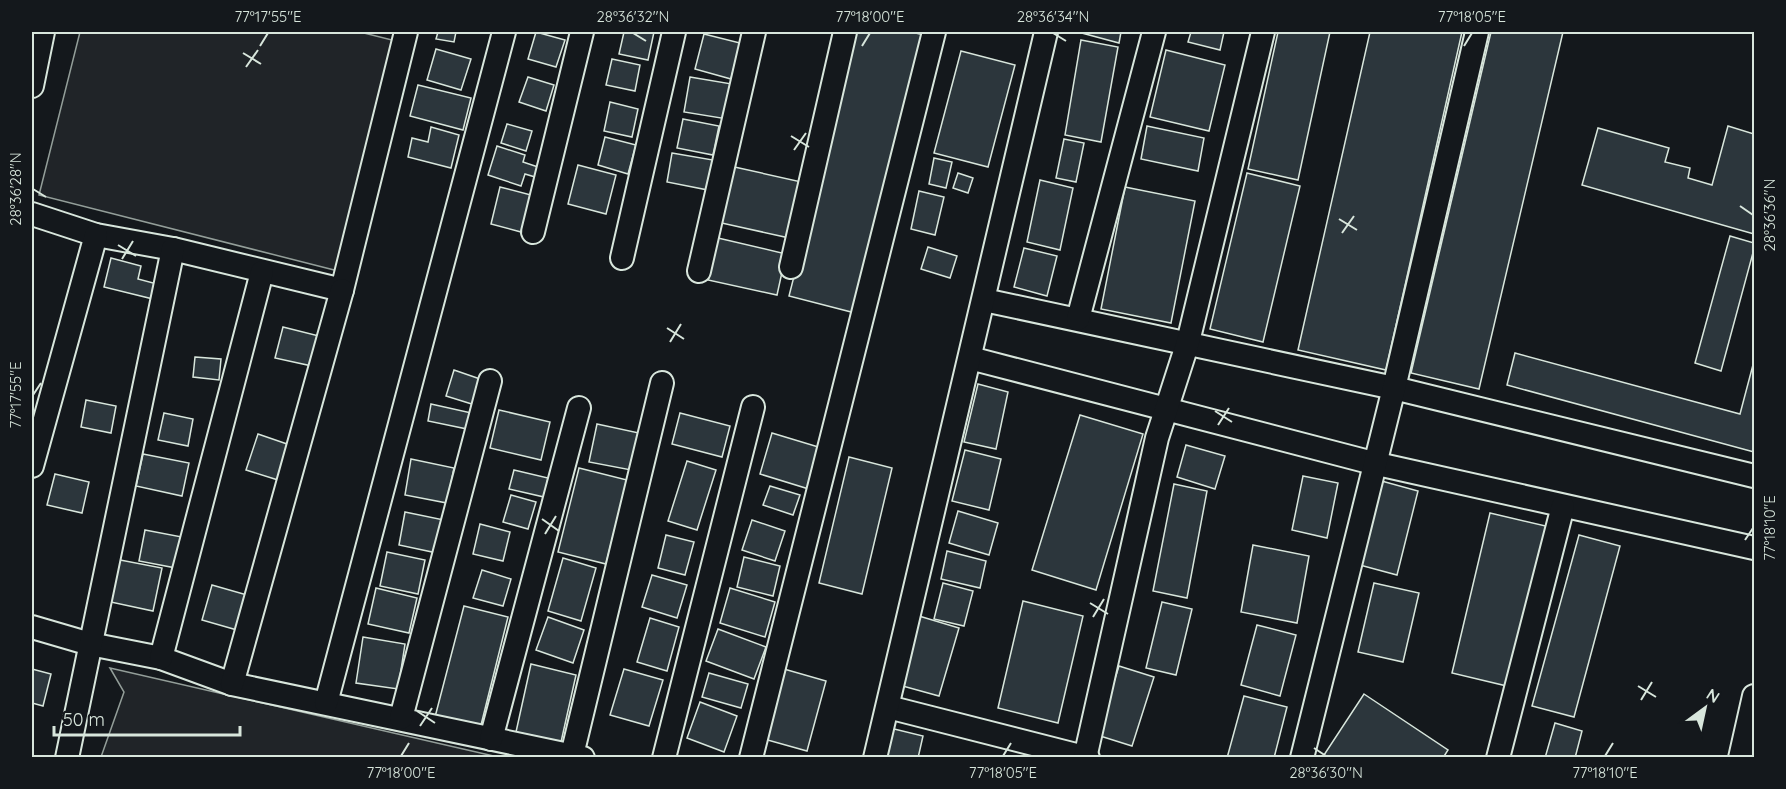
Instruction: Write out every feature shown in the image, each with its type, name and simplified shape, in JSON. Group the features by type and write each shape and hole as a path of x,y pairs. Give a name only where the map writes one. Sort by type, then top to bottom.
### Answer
{"street":[{"path":"32,86 43,32"},
{"path":"232,684 342,290 401,32"},
{"path":"326,703 504,32"},
{"path":"533,232 582,32"},
{"path":"622,258 674,32"},
{"path":"699,271 754,32"},
{"path":"791,267 845,32"},
{"path":"751,758 934,32"},
{"path":"875,758 1046,32"},
{"path":"1078,319 1154,32"},
{"path":"888,707 1086,757 1157,438 1188,342 1263,32"},
{"path":"1302,758 1373,463 1394,388 1477,32"},
{"path":"32,214 96,235 172,249 342,290"},
{"path":"32,466 96,235"},
{"path":"67,758 172,249"},
{"path":"161,658 262,272"},
{"path":"984,300 1394,388 1755,476"},
{"path":"970,358 1373,463 1755,548"},
{"path":"401,718 490,381"},
{"path":"32,627 90,644 161,658 232,684 577,756 662,382"},
{"path":"664,758 753,407"},
{"path":"491,738 579,408"},
{"path":"1498,758 1563,507"},
{"path":"1740,758 1755,696"}],"shaded area":[{"path":"80,32 360,32 408,44 350,274 39,195"},
{"path":"110,668 498,757 101,757 124,692"}],"building":[{"path":"438,32 456,32 454,42 436,39"},
{"path":"536,32 565,40 556,67 528,59"},
{"path":"624,32 654,32 648,60 619,54"},
{"path":"856,32 911,32 929,36 859,314 789,296"},
{"path":"1078,32 1121,32 1119,43"},
{"path":"1191,32 1224,32 1220,50 1188,42"},
{"path":"1278,32 1330,32 1298,180 1248,169"},
{"path":"1370,32 1462,32 1386,370 1298,350"},
{"path":"1491,32 1563,32 1479,389 1411,373"},
{"path":"704,34 740,43 731,79 695,69"},
{"path":"1081,40 1118,47 1101,142 1065,135"},
{"path":"436,49 471,59 461,90 427,80"},
{"path":"1166,50 1225,65 1209,131 1150,117"},
{"path":"961,51 1015,65 988,167 934,153"},
{"path":"612,59 640,65 635,91 606,85"},
{"path":"528,77 554,85 546,111 519,102"},
{"path":"690,77 732,84 727,119 684,112"},
{"path":"418,85 471,98 463,130 410,116"},
{"path":"610,102 638,109 632,137 604,131"},
{"path":"683,119 719,126 713,155 677,148"},
{"path":"507,124 532,131 526,151 501,143"},
{"path":"1147,126 1204,138 1198,171 1141,159"},
{"path":"1728,126 1754,134 1754,234 1582,185 1598,128 1669,148 1665,162 1690,168 1688,178 1712,185"},
{"path":"431,127 459,135 451,168 408,157 412,138 428,142"},
{"path":"605,137 636,145 628,174 598,165"},
{"path":"1064,139 1084,143 1076,182 1056,178"},
{"path":"497,146 525,155 523,162 538,167 535,177 525,174 521,186 488,175"},
{"path":"672,153 713,160 708,190 667,182"},
{"path":"934,158 952,162 946,188 929,184"},
{"path":"578,165 616,175 606,214 568,204"},
{"path":"730,166 806,183 794,239 717,222"},
{"path":"958,173 973,178 968,193 953,188"},
{"path":"1247,173 1300,186 1263,342 1210,329"},
{"path":"1040,180 1073,188 1060,250 1027,242"},
{"path":"500,187 531,195 521,232 491,224"},
{"path":"1125,187 1195,201 1171,323 1101,309"},
{"path":"919,191 944,197 935,235 911,229"},
{"path":"1730,236 1754,243 1754,249 1721,371 1695,363"},
{"path":"718,238 786,254 777,295 708,280"},
{"path":"928,247 957,256 950,278 921,269"},
{"path":"1024,248 1057,256 1047,296 1014,287"},
{"path":"111,258 141,266 138,279 157,284 153,299 104,287"},
{"path":"283,327 319,336 312,366 275,358"},
{"path":"1515,353 1740,414 1754,361 1754,452 1507,385"},
{"path":"195,357 221,359 219,380 193,377"},
{"path":"454,370 483,380 475,405 446,396"},
{"path":"978,384 1008,392 996,449 964,442"},
{"path":"86,400 116,406 111,433 81,427"},
{"path":"431,404 476,414 472,430 428,421"},
{"path":"499,410 550,422 541,460 490,448"},
{"path":"164,413 193,419 188,446 158,440"},
{"path":"680,413 730,426 722,457 672,444"},
{"path":"1080,415 1143,434 1096,590 1032,570"},
{"path":"597,424 639,433 631,470 589,462"},
{"path":"772,433 825,449 812,490 760,474"},
{"path":"258,434 290,445 278,480 246,470"},
{"path":"1186,445 1225,456 1215,489 1177,477"},
{"path":"965,450 1001,459 989,510 952,501"},
{"path":"143,454 189,463 182,496 136,486"},
{"path":"849,457 892,468 862,594 819,583"},
{"path":"411,459 454,468 447,503 405,495"},
{"path":"687,461 716,470 697,530 668,521"},
{"path":"579,468 627,480 606,564 558,552"},
{"path":"514,470 548,478 544,497 509,489"},
{"path":"55,474 89,482 82,513 47,505"},
{"path":"1303,476 1338,483 1327,538 1292,530"},
{"path":"1378,480 1418,491 1397,575 1356,564"},
{"path":"1174,484 1207,491 1187,598 1153,591"},
{"path":"770,486 800,495 793,515 763,505"},
{"path":"511,495 536,502 528,529 503,522"},
{"path":"958,511 998,523 989,555 949,543"},
{"path":"405,512 444,520 437,553 399,545"},
{"path":"1490,513 1550,527 1511,687 1452,673"},
{"path":"752,520 785,531 775,561 742,550"},
{"path":"480,524 510,532 503,561 473,554"},
{"path":"145,530 182,537 176,568 139,561"},
{"path":"666,535 694,542 685,575 658,568"},
{"path":"1579,535 1620,546 1574,717 1532,706"},
{"path":"1253,545 1309,556 1297,623 1241,612"},
{"path":"947,551 986,561 980,588 941,579"},
{"path":"387,552 425,560 418,594 380,586"},
{"path":"744,557 780,566 773,596 737,587"},
{"path":"563,558 596,568 581,621 548,611"},
{"path":"115,559 162,568 153,611 106,601"},
{"path":"482,570 511,579 503,606 473,598"},
{"path":"652,575 687,585 677,618 642,607"},
{"path":"943,583 973,591 964,626 934,619"},
{"path":"1374,583 1419,593 1403,662 1358,652"},
{"path":"212,585 247,595 237,630 202,620"},
{"path":"376,588 417,598 409,633 368,624"},
{"path":"730,588 775,602 765,637 720,623"},
{"path":"1023,601 1083,616 1058,723 998,708"},
{"path":"1162,602 1192,609 1176,675 1146,668"},
{"path":"464,606 508,617 480,729 435,717"},
{"path":"919,616 959,628 939,696 899,685"},
{"path":"548,617 584,630 573,663 536,650"},
{"path":"650,618 679,627 667,671 637,662"},
{"path":"1257,625 1296,635 1280,696 1241,685"},
{"path":"718,629 766,647 754,679 706,661"},
{"path":"363,637 405,644 398,689 356,683"},
{"path":"531,664 576,675 561,742 516,732"},
{"path":"1119,666 1154,677 1132,746 1097,735"},
{"path":"32,669 51,674 43,706 32,703"},
{"path":"624,669 663,680 649,726 610,715"},
{"path":"784,669 826,681 807,751 764,739"},
{"path":"709,673 748,684 741,708 702,697"},
{"path":"1364,694 1448,750 1443,758 1322,758"},
{"path":"1244,696 1287,707 1274,758 1227,758"},
{"path":"700,702 737,716 724,752 687,738"},
{"path":"1555,723 1582,731 1575,758 1545,758"},
{"path":"886,727 923,736 918,758 878,758"}]}
